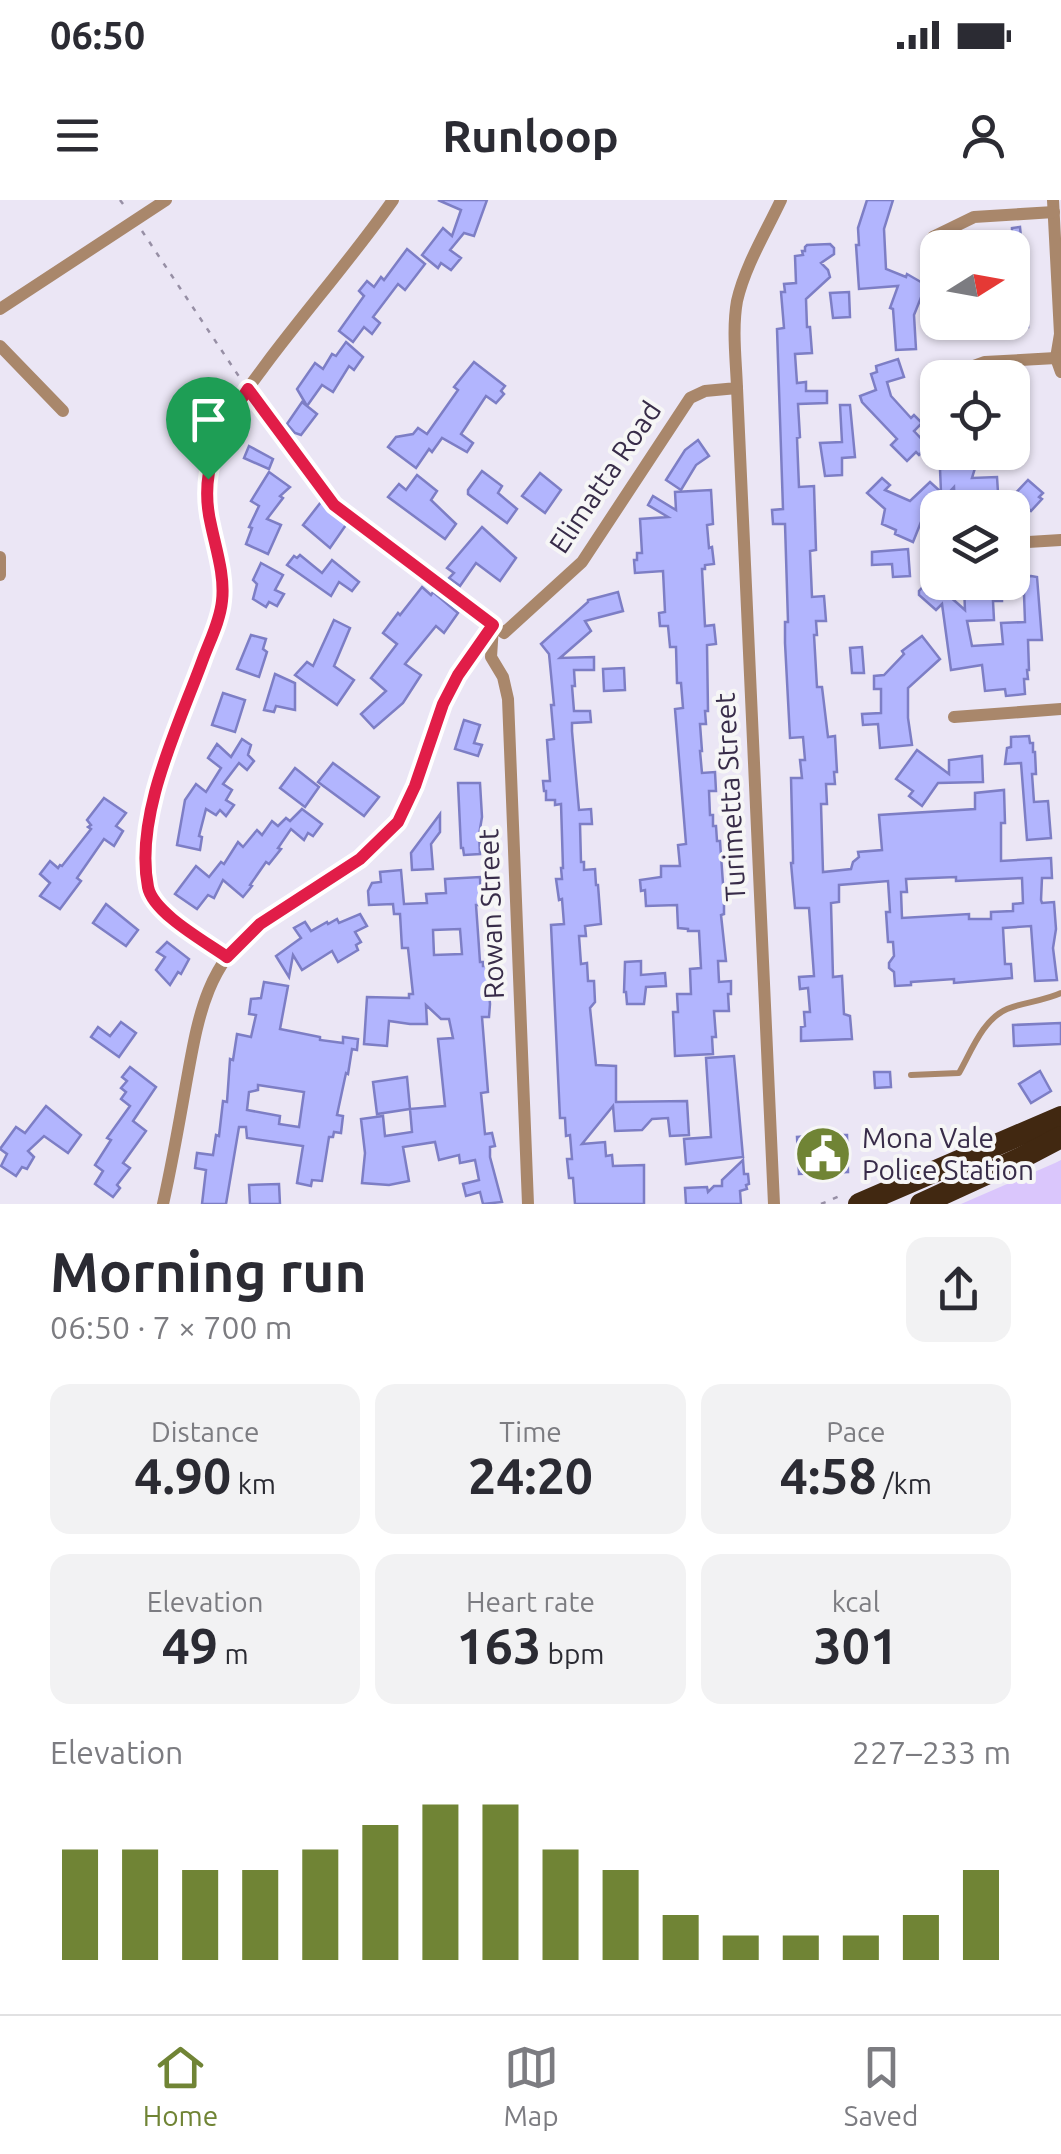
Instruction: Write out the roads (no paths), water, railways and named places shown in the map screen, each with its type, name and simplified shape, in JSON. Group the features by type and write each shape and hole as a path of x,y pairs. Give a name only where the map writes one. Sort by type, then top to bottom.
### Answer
{"highway":[{"path":"858,1204 1061,1117"},
{"path":"921,1204 1061,1137"}],"street":[{"path":"0,308 166,200"},
{"path":"227,957 155,904 148,887 147,837 153,798 219,616 222,587 207,505 210,466 222,430 248,389 393,200"},
{"path":"737,388 737,301 781,200"},
{"path":"946,230 974,217 1053,206 1059,365 1030,364"},
{"path":"0,346 63,411"},
{"name":"Elimatta Road","path":"493,625 504,633 582,562 690,398 705,391 737,388"},
{"name":"Turimetta Street","path":"737,388 774,1204"},
{"path":"1030,542 1061,540"},
{"path":"0,557 0,574"},
{"path":"163,1204 198,1014 216,974 260,924 360,859 398,822 415,786 443,704 493,625"},
{"name":"Rowan Street","path":"493,625 492,656 508,699 528,1204"},
{"path":"954,716 1061,709"}],"lane":[{"path":"911,1076 959,1073 994,1016 1061,993"}],"place":[{"name":"Mona Vale Police Station","path":"823,1154"}]}
